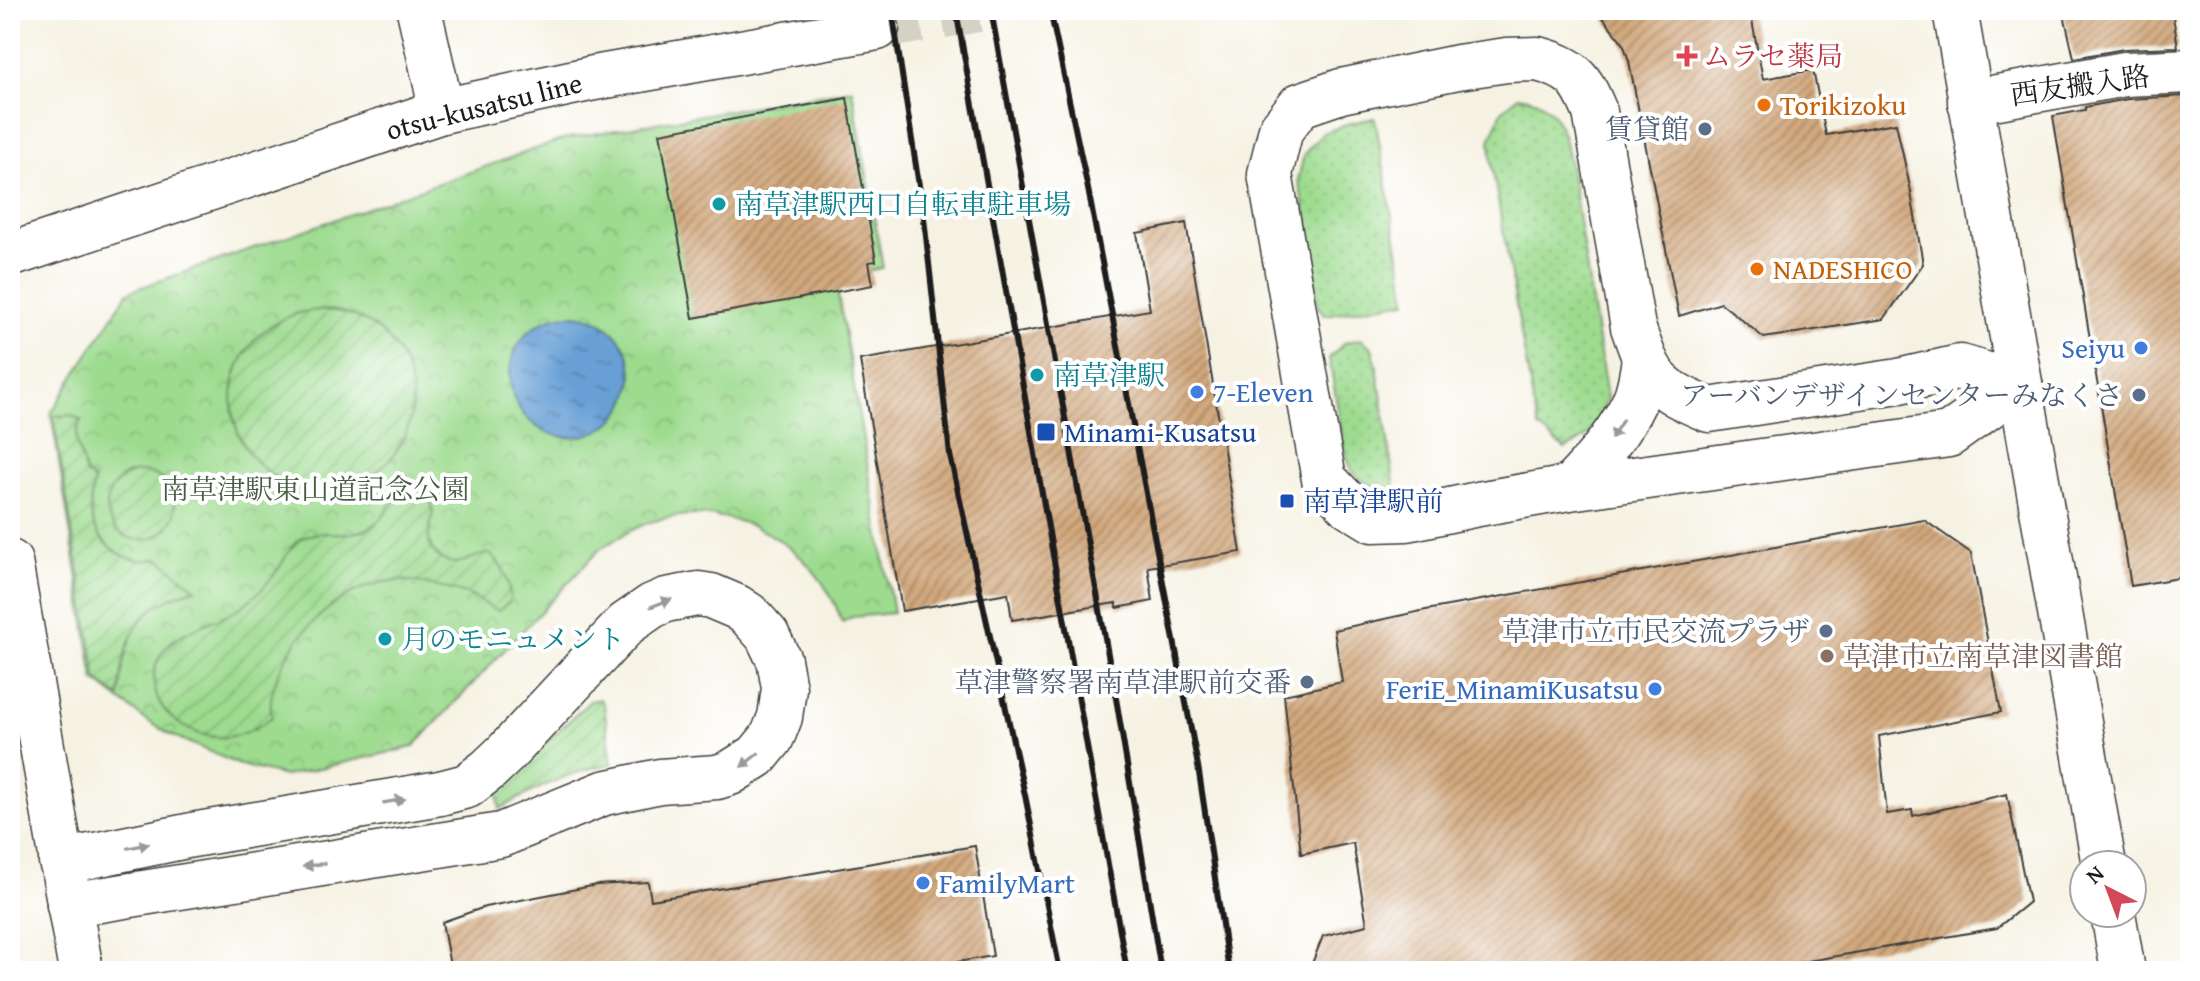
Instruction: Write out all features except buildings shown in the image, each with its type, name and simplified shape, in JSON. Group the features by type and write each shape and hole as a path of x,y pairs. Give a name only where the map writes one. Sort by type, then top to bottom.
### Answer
{"street":[{"path":"419,10 442,111"},
{"path":"1955,10 2101,849"},
{"name":"otsu-kusatsu line","path":"10,255 442,111 594,78 877,28"},
{"path":"1538,59 1562,66 1584,85 1595,112 1633,327 1655,380 1681,398 1709,410 1899,381 1960,367 2020,384 1949,435 1569,488 1407,519 1373,520 1350,506 1324,479 1270,174 1281,129 1300,105 1341,91 1507,60 1538,59"},
{"name":"西友搬入路","path":"1970,102 2125,74 2190,71"},
{"path":"1569,488 1598,459 1634,402 1644,359"},
{"path":"10,562 81,971"},
{"path":"61,862 192,835 467,786 506,753 626,624 666,600 698,594 737,607 767,635 779,660 784,688 775,730 757,756 730,773 717,777 660,781 604,793 501,835 69,905"},
{"path":"2116,929 2123,971"}],"green space":[{"name":"南草津駅東山道記念公園","path":"852,89 883,268 835,277 893,613 852,617 842,622 830,594 813,570 792,550 742,522 713,516 684,516 654,521 599,550 413,747 285,776 240,765 169,734 94,680 51,413 128,292 564,139"},
{"path":"1518,96 1544,105 1552,113 1563,135 1607,398 1592,429 1565,449 1539,428 1492,166 1490,141 1502,111"},
{"path":"1375,118 1407,301 1326,315 1318,307 1310,231 1298,180 1304,154 1323,133"},
{"path":"322,310 357,317 386,336 405,365 412,400 405,435 386,464 357,483 322,490 287,483 258,464 239,435 232,400 239,365 258,336 287,317"},
{"path":"1361,339 1372,348 1377,366 1395,489 1379,487 1358,477 1344,448 1329,358 1344,343"},
{"path":"70,415 81,420 77,441 85,473 94,481 90,509 99,535 125,556 147,560 159,558 196,589 159,604 136,627 124,658 120,697 97,680 53,416"},
{"path":"148,472 169,487 175,506 173,519 165,530 148,540 134,540 117,530 109,519 107,499 117,482 128,474"},
{"path":"417,489 428,497 432,505 429,541 433,550 442,559 455,563 490,554 505,575 510,601 498,611 466,594 416,581 389,581 369,586 330,607 299,638 274,686 272,717 262,724 234,736 213,736 197,733 171,717 156,693 154,678 157,662 172,641 231,613 256,595 269,582 290,549 302,538 318,533 351,533 367,529 401,494"},
{"path":"600,699 604,705 612,764 554,781 500,809 497,789 590,701"}],"water":[{"path":"571,315 594,320 614,333 627,353 632,376 627,399 614,419 594,432 571,437 548,432 528,419 515,399 510,376 515,353 528,333 548,320"}],"tunnel":[{"path":"877,28 978,10"}],"railway":[{"path":"892,10 924,218 950,455 1025,795 1060,971"},
{"path":"956,10 1127,971"},
{"path":"991,10 1117,704 1161,971"},
{"path":"1050,10 1088,189 1198,766 1229,971"}],"place":[{"name":"ムラセ薬局","path":"1687,56"},
{"name":"Torikizoku","path":"1764,105"},
{"name":"賃貸館","path":"1705,129"},
{"name":"南草津駅西口自転車駐車場","path":"719,204"},
{"name":"NADESHICO","path":"1757,269"},
{"name":"Seiyu","path":"2141,348"},
{"name":"南草津駅","path":"1037,375"},
{"name":"7-Eleven","path":"1197,392"},
{"name":"アーバンデザインセンターみなくさ","path":"2139,395"},
{"name":"Minami-Kusatsu","path":"1046,432"},
{"name":"南草津駅前","path":"1287,501"},
{"name":"草津市立市民交流プラザ","path":"1826,631"},
{"name":"月のモニュメント","path":"385,639"},
{"name":"草津市立南草津図書館","path":"1827,656"},
{"name":"草津警察署南草津駅前交番","path":"1307,682"},
{"name":"FeriE_MinamiKusatsu","path":"1655,689"},
{"name":"FamilyMart","path":"923,883"}]}
